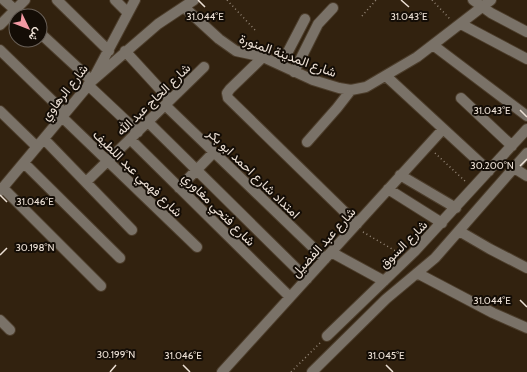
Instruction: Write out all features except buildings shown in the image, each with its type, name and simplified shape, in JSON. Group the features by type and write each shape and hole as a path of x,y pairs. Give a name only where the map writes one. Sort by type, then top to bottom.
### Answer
{"street":[{"path":"4,0 13,8"},
{"path":"57,0 109,51"},
{"path":"115,0 128,13"},
{"name":"شارع الرهاوي","path":"2,185 24,163 90,83 109,51 135,0"},
{"path":"90,83 125,51 158,24 194,0"},
{"path":"473,0 482,8 527,32"},
{"name":"شارع المدينة المنورة","path":"184,7 219,39 236,51 263,57 313,80 351,90 366,87 417,57 491,0"},
{"path":"294,72 318,24 333,8"},
{"path":"281,65 304,19"},
{"path":"459,25 527,59"},
{"path":"48,41 138,132"},
{"path":"433,45 527,116"},
{"name":"شارع فهمي عبد اللطيف","path":"0,50 108,161 197,247"},
{"name":"امتداد شارع احمد ابو بكر","path":"125,51 168,102 214,152 328,255 384,281"},
{"path":"263,57 230,89 227,93 228,98 355,225"},
{"name":"شارع الحاج عبد الله","path":"86,182 204,67"},
{"path":"386,76 489,171"},
{"path":"307,142 351,90"},
{"path":"461,98 512,146"},
{"path":"0,111 37,147"},
{"path":"148,122 307,279"},
{"name":"شارع عبد الفضيل","path":"222,372 443,129"},
{"name":"شارع السوق","path":"328,336 442,223 527,129"},
{"path":"44,139 132,230"},
{"name":"شارع فتحي مغاوري","path":"130,139 290,297"},
{"path":"179,188 214,152"},
{"path":"312,372 386,299 444,249 527,152"},
{"path":"24,163 120,258"},
{"path":"514,168 527,176"},
{"path":"400,175 456,208"},
{"path":"2,185 102,286"},
{"path":"388,189 442,223"},
{"path":"459,231 527,268"},
{"path":"411,255 428,264"},
{"path":"417,273 493,313 527,328"},
{"path":"0,320 10,330"}],"path":[{"path":"228,0 255,30"},
{"path":"362,16 376,0"},
{"path":"432,0 459,25"},
{"path":"427,146 473,189"},
{"path":"355,225 411,255"},
{"path":"291,372 328,336"}]}
